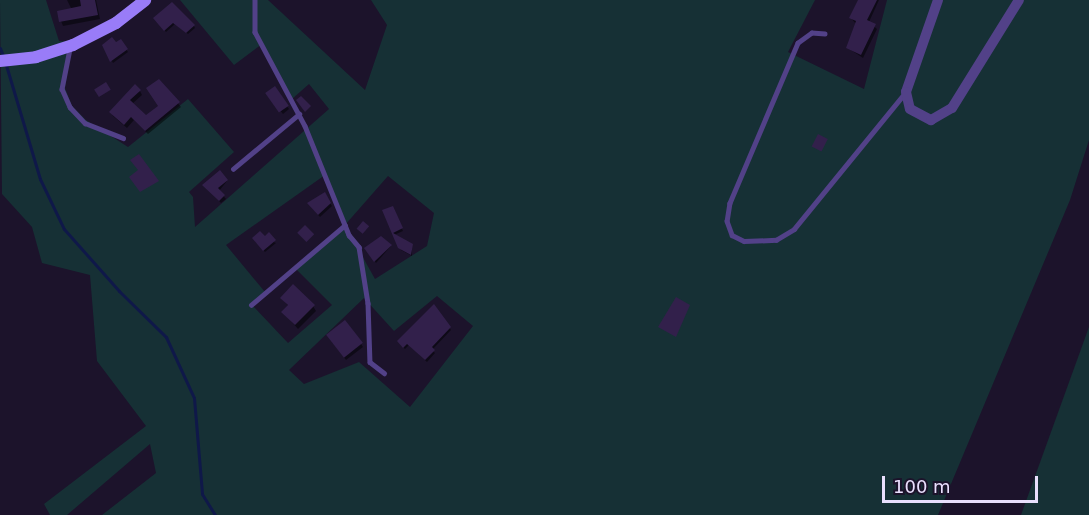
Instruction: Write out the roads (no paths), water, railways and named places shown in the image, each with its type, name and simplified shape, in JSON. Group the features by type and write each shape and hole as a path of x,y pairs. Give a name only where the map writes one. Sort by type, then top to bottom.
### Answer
{"main road":[{"path":"0,62 18,60 71,46 96,35 145,0"}],"street":[{"path":"938,0 906,92 907,103 915,114 931,120 945,116 1019,0"}],"lane":[{"path":"255,0 255,32 299,114 345,225 359,247 363,264 370,362 384,373"},
{"path":"825,34 812,33 798,44 730,203 727,221 732,235 744,241 776,240 794,229 906,92"},
{"path":"71,46 62,89 70,107 85,123 123,138"},
{"path":"233,169 299,114"},
{"path":"251,304 345,225"}],"waterway":[{"path":"0,48 3,56"},
{"path":"6,65 40,179 64,229 119,291 166,337 194,398 202,494 215,515"}]}
